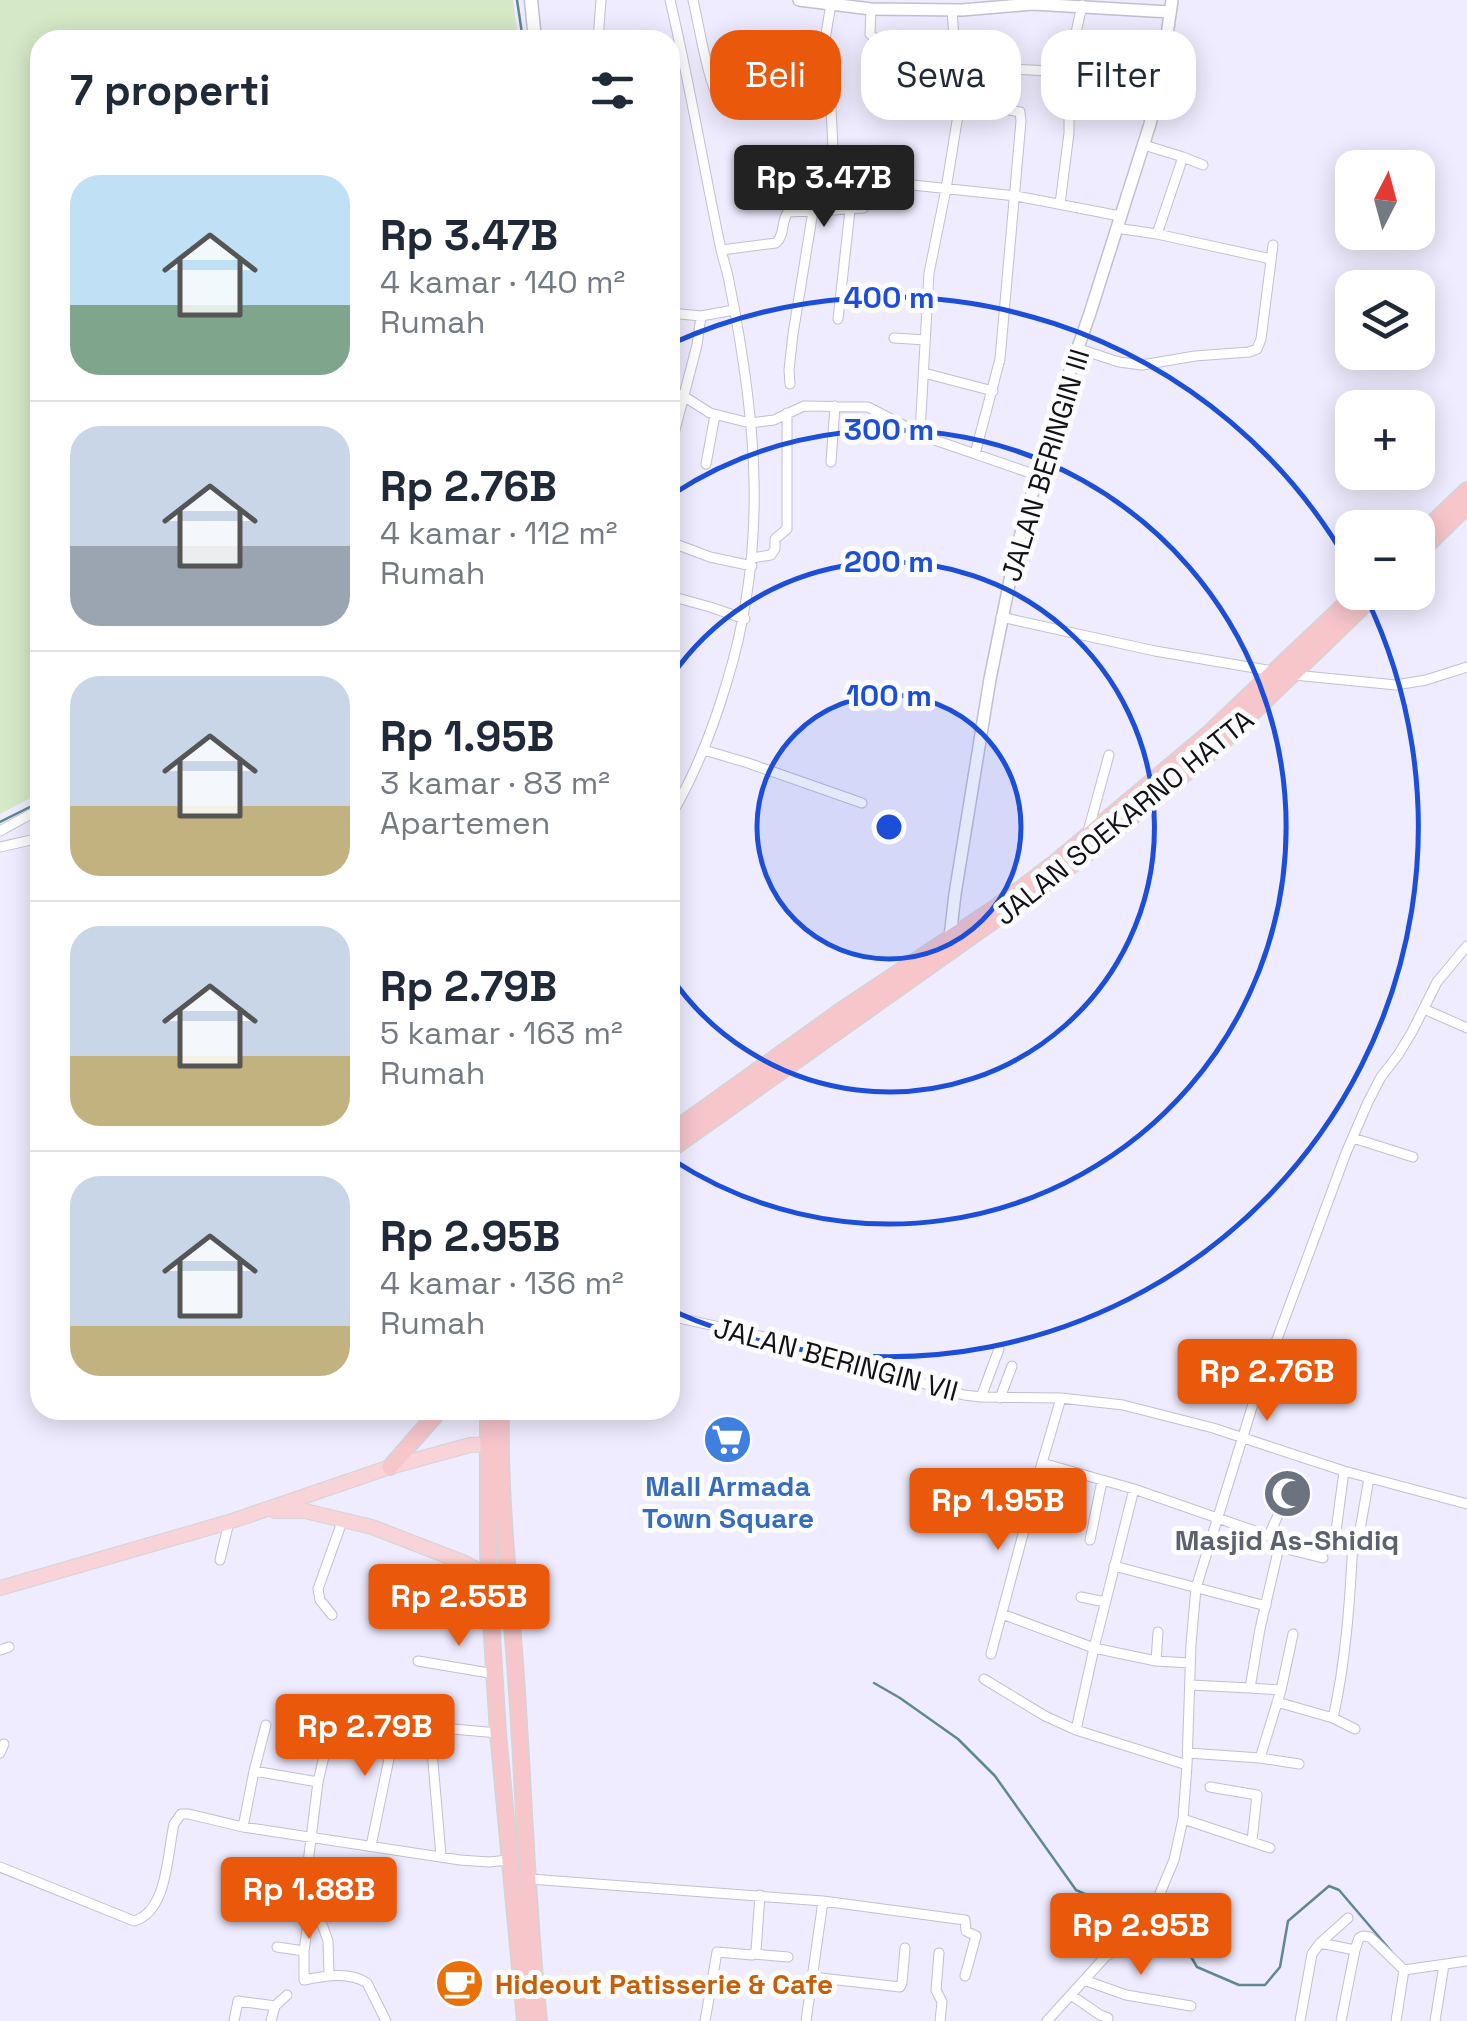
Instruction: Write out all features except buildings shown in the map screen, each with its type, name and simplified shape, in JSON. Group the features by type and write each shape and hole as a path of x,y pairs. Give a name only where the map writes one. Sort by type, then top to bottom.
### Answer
{"highway":[{"path":"1435,521 1467,490"},
{"path":"1435,537 1467,506"},
{"name":"JALAN SOEKARNO HATTA","path":"950,944 1193,746 1340,610"},
{"name":"JALAN SOEKARNO HATTA","path":"680,1140 826,1021 1060,874 1214,750 1360,610"},
{"name":"JALAN SOEKARNO HATTA","path":"680,1129 700,1120"},
{"path":"390,1467 431,1420"},
{"path":"490,1420 516,1674 539,2021"},
{"path":"498,1420 488,1564 498,1733 525,2021"}],"main road":[{"path":"531,0 534,30"},
{"path":"0,1588 265,1511 390,1467 470,1445 494,1444"},
{"path":"324,1488 321,1504 337,1518"},
{"path":"265,1511 305,1511 337,1518 478,1565 499,1557 504,1538"},
{"path":"465,1562 487,1577 490,1593"}],"street":[{"path":"599,30 601,0"},
{"path":"670,0 677,30"},
{"path":"693,0 710,70"},
{"path":"804,0 871,8 899,4 1170,6"},
{"path":"826,30 830,4"},
{"path":"1077,30 1082,5"},
{"name":"JALAN BERINGIN III","path":"950,944 1001,617 1022,526 1144,145 1157,97 1170,6"},
{"path":"870,30 871,8"},
{"path":"680,44 734,310 750,423 756,509 744,620 734,660 704,750 680,801"},
{"path":"832,120 836,210"},
{"path":"920,433 928,273 957,120"},
{"path":"975,454 1003,337 1021,120"},
{"path":"1060,204 1069,120"},
{"path":"1144,145 1203,165"},
{"path":"1156,234 1182,156"},
{"path":"721,250 776,244 782,236 786,213 864,207 866,186 871,181 1060,204 1156,234 1270,259"},
{"path":"838,319 850,210"},
{"path":"790,384 793,334 813,211"},
{"path":"1079,349 1142,366 1254,350 1260,346 1274,245"},
{"path":"680,314 701,316 734,310"},
{"path":"680,414 698,345 701,316"},
{"path":"894,338 925,340"},
{"path":"924,373 993,391"},
{"path":"680,395 715,415 750,423 768,422 804,406 873,408 920,433 1036,475"},
{"path":"831,462 835,406"},
{"path":"680,546 710,557 752,562 771,554 775,538 787,529 787,413"},
{"path":"706,464 715,415"},
{"path":"680,599 744,620"},
{"path":"1001,617 1155,651 1276,672"},
{"path":"1294,675 1396,685 1467,667"},
{"path":"704,750 862,803"},
{"path":"1087,836 1108,755"},
{"path":"0,830 30,814"},
{"path":"0,848 30,840"},
{"path":"1046,2021 1106,1956 1134,1938 1158,1898 1174,1860 1183,1819 1194,1685 1190,1662 1200,1590 1263,1374 1368,1102 1437,982 1467,946"},
{"path":"1424,1009 1467,1028"},
{"path":"1353,1138 1412,1157"},
{"name":"JALAN BERINGIN VII","path":"680,1318 800,1345 936,1388 980,1397 1061,1398 1123,1405 1467,1504"},
{"path":"980,1397 999,1350"},
{"path":"1000,1398 1012,1366"},
{"path":"991,1654 1061,1398"},
{"path":"1042,1464 1134,1489 1279,1540 1250,1688"},
{"path":"1344,1471 1336,1530 1339,1537 1353,1540"},
{"path":"1332,1718 1346,1632 1353,1540 1360,1530 1369,1478"},
{"path":"1090,1540 1102,1481"},
{"path":"1076,1730 1134,1489"},
{"path":"1268,1535 1284,1502"},
{"path":"332,1615 320,1600 318,1589 337,1518"},
{"path":"220,1560 229,1522"},
{"path":"1279,1547 1322,1558"},
{"path":"1114,1566 1266,1606"},
{"path":"1081,1598 1105,1602"},
{"path":"1002,1614 1094,1648 1156,1661 1190,1662"},
{"path":"1156,1661 1158,1632"},
{"path":"1260,1758 1294,1634"},
{"path":"418,1661 495,1674"},
{"path":"984,1680 1076,1730 1188,1765"},
{"path":"1194,1685 1280,1690"},
{"path":"1277,1702 1332,1718 1354,1729"},
{"path":"370,1711 430,1727 498,1733"},
{"path":"371,1846 398,1720"},
{"path":"243,1827 266,1726"},
{"path":"430,1727 441,1856"},
{"path":"328,1739 318,1782 306,1879 328,1941 330,1974"},
{"path":"1188,1753 1300,1764"},
{"path":"254,1772 318,1782"},
{"path":"1210,1787 1256,1795 1252,1841"},
{"path":"0,1867 134,1921 147,1915 156,1904 177,1817 189,1814 243,1827 474,1862 509,1860"},
{"path":"1183,1819 1270,1848"},
{"path":"530,1878 823,1901 966,1921 966,1931 976,1936 964,1976"},
{"path":"754,1954 760,1896"},
{"path":"314,1901 304,1951 304,1980 330,1974 362,1978 386,2021"},
{"path":"806,2021 823,1901"},
{"path":"1300,2021 1312,1954 1348,1918"},
{"path":"1342,2021 1359,1938 1370,1938 1404,1970"},
{"path":"1320,1943 1355,1950"},
{"path":"278,1946 304,1951"},
{"path":"812,1977 900,1987 905,1948"},
{"path":"705,2021 718,1952 788,1957"},
{"path":"939,1953 936,1990 942,2002 940,2021"},
{"path":"1404,1970 1467,1960"},
{"path":"1435,2021 1444,1965"},
{"path":"1396,2021 1404,1970"},
{"path":"1084,1980 1126,1994 1190,2006"},
{"path":"1072,1994 1108,2018"},
{"path":"272,2021 276,2006 287,1995"},
{"path":"234,2021 238,2001 276,2006"}],"green space":[{"path":"0,0 513,0 517,30 30,30 30,798 0,814"}],"waterway":[{"path":"517,0 522,30"},
{"path":"0,822 30,807"},
{"path":"874,1683 958,1739 995,1776 1076,1890 1140,1919"},
{"path":"1147,1923 1180,1938 1197,1967 1239,1985 1265,1985 1280,1967 1288,1921 1329,1886 1339,1890 1391,1951"}],"place":[{"name":"Mall Armada Town Square","path":"728,1439"},
{"name":"Masjid As-Shidiq","path":"1287,1493"},
{"name":"Hideout Patisserie & Cafe","path":"460,1984"}]}
